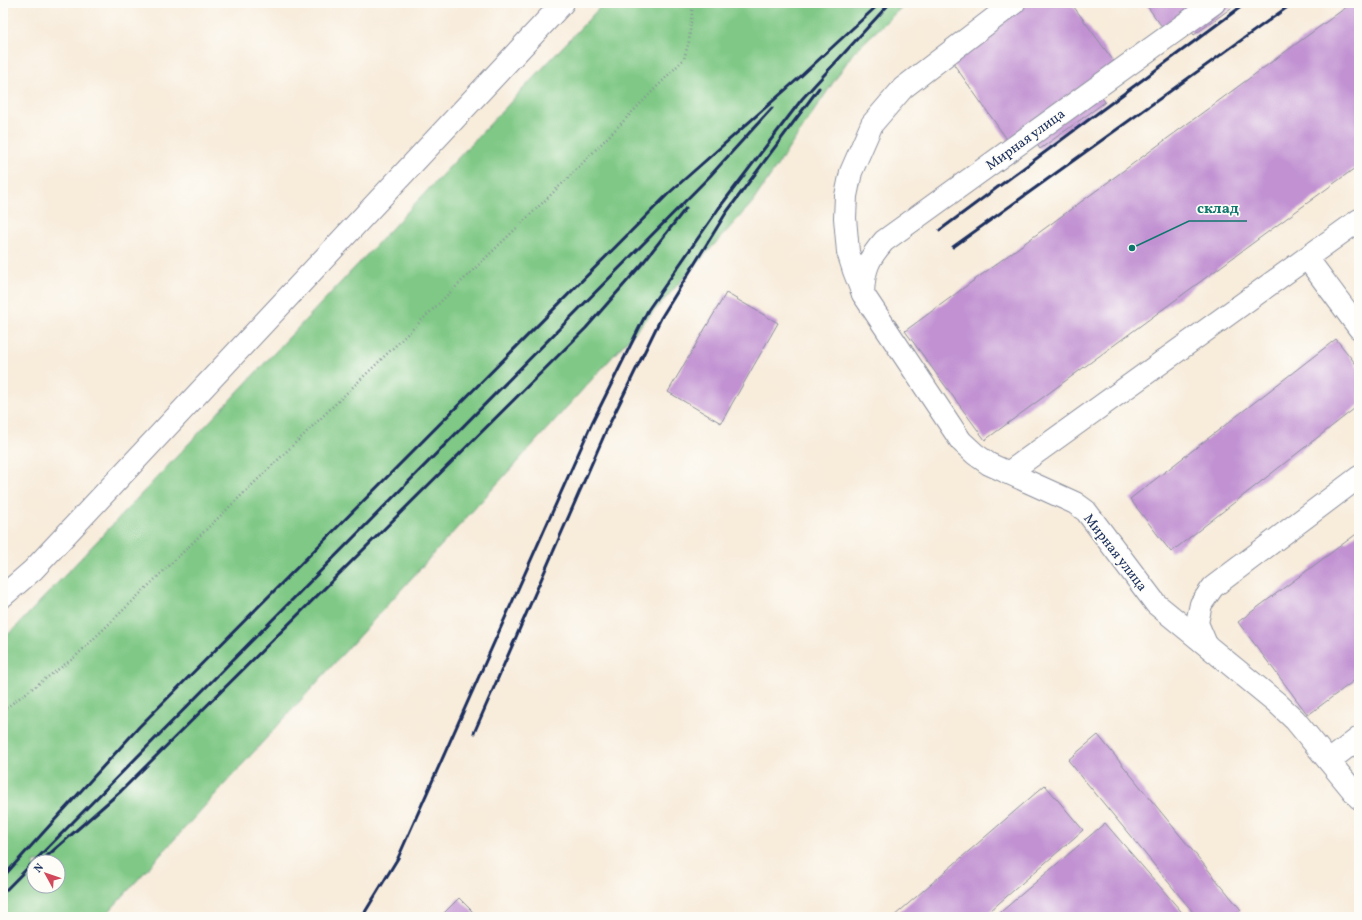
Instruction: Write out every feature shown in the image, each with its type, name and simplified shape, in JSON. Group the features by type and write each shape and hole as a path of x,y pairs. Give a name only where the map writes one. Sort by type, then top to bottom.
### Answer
{"lane":[{"path":"3,596 33,570 563,3"},
{"name":"Мирная улица","path":"1014,3 903,88 872,124 851,172 846,196 845,211 848,252 863,294 961,441 989,464 1074,503 1086,511 1156,604 1276,702 1295,720 1359,798"},
{"name":"Мирная улица","path":"863,294 864,275 872,255 884,241 1214,3"},
{"path":"1008,473 1359,220"},
{"path":"1307,258 1359,328"},
{"path":"1206,644 1197,623 1201,604 1213,587 1359,477"},
{"path":"1329,761 1359,738"}],"path":[{"path":"3,710 75,657 573,173 684,59 689,41 693,3"}],"green space":[{"path":"604,3 906,3 853,53 752,203 104,917 3,917 3,639 17,626"}],"building":[{"path":"1027,3 1071,3 1118,67 1093,85 1105,102 1040,149 1027,130 1009,142 950,59"},
{"path":"1145,3 1238,3 1194,35 1180,16 1163,28"},
{"path":"1352,3 1359,3 1359,165 985,440 905,331"},
{"path":"726,293 778,323 721,423 668,392"},
{"path":"1336,339 1359,368 1359,405 1171,552 1130,499"},
{"path":"1359,532 1359,677 1308,715 1238,622"},
{"path":"1098,735 1241,910 1232,917 1197,917 1068,760"},
{"path":"1045,785 1083,830 983,917 893,917"},
{"path":"1105,823 1186,917 995,917"},
{"path":"459,898 478,917 440,917"}],"railway":[{"path":"3,877 139,727 669,193 800,77 880,3"},
{"path":"362,917 398,858 592,423 648,310 719,208 802,99 890,3"},
{"path":"940,230 1246,3"},
{"path":"953,247 1293,3"},
{"path":"474,733 606,431 661,318 726,213 819,88"},
{"path":"3,893 710,176 772,108"},
{"path":"49,854 121,791 586,328 642,264 686,208"}],"place":[{"name":"склад","path":"1132,248"}]}
